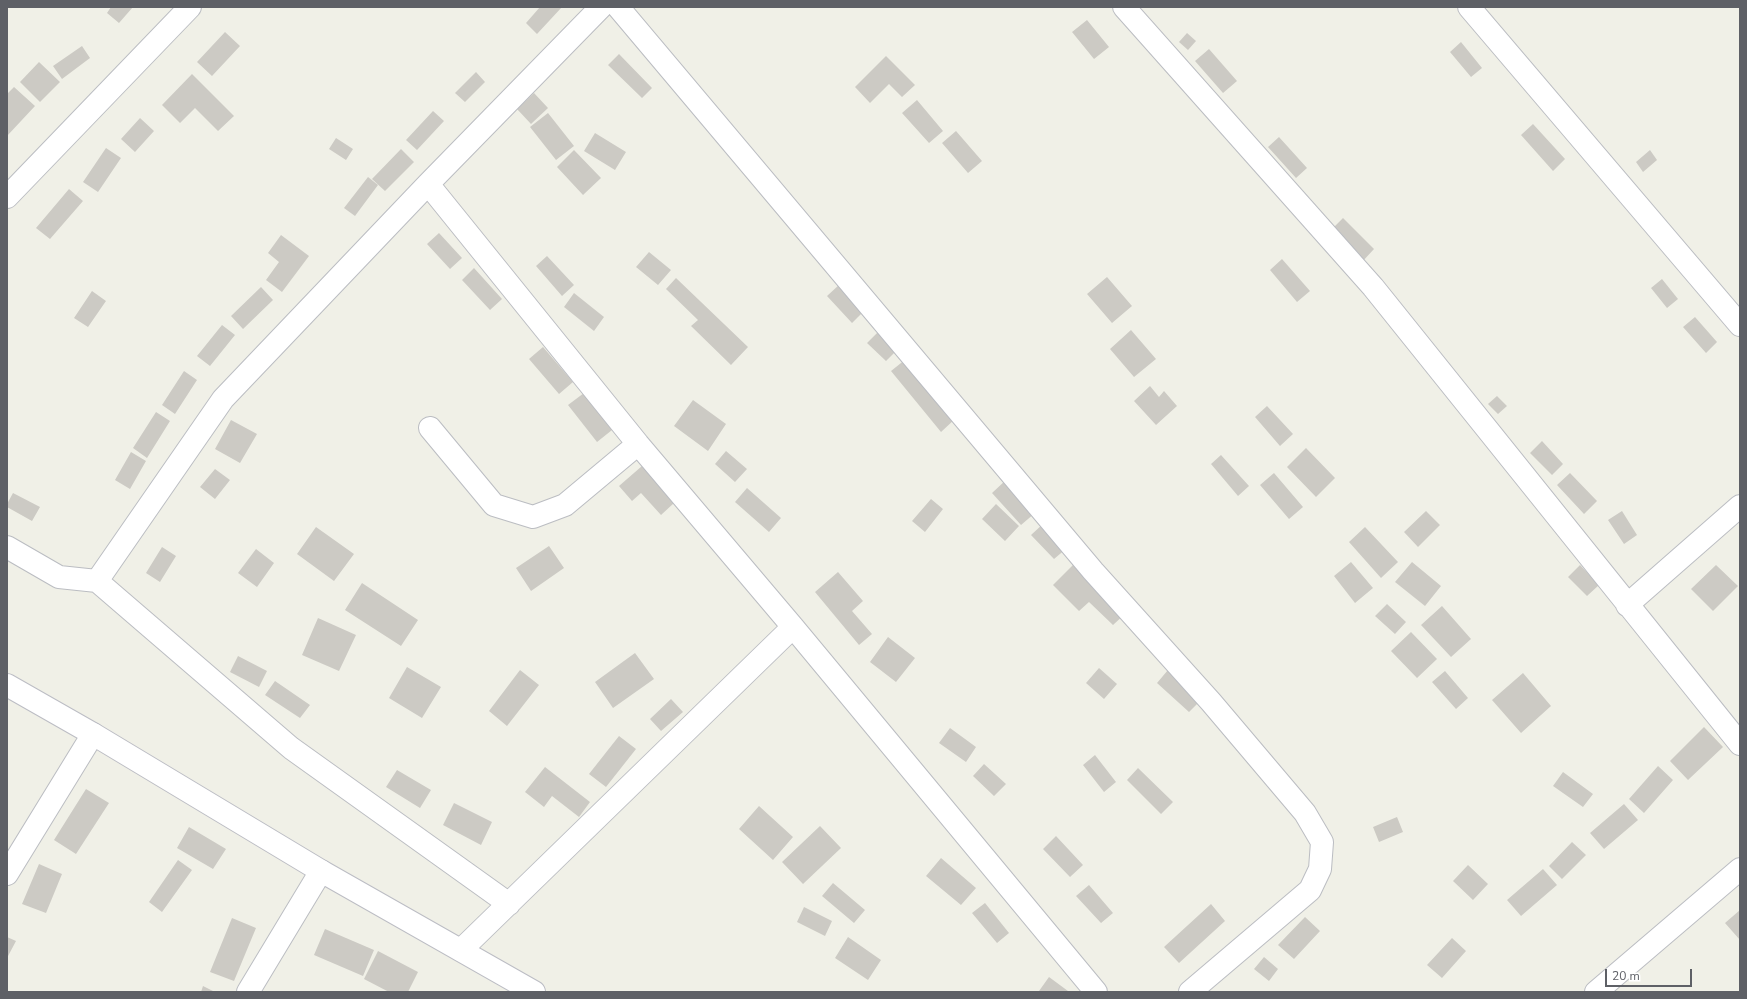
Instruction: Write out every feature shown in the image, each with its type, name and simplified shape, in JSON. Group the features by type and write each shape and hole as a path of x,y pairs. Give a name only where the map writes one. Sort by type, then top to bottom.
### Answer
{"street":[{"path":"7,197 190,7"},
{"path":"97,581 223,399 428,184 601,7"},
{"path":"618,7 1093,572 1216,708 1305,813 1322,842 1320,869 1310,890 1190,992"},
{"path":"1124,7 1372,287 1740,744"},
{"path":"1470,7 1740,325"},
{"path":"428,184 638,444 793,627 1096,992"},
{"path":"430,428 494,505 534,517 564,506 638,444"},
{"path":"1627,605 1740,506"},
{"path":"7,546 59,577 97,581 291,748 509,904"},
{"path":"461,950 793,627"},
{"path":"7,685 93,734 321,871 534,992"},
{"path":"7,874 93,734"},
{"path":"1596,992 1740,870"},
{"path":"248,992 321,871"}],"building":[{"path":"111,7 133,7 119,23 107,13"},
{"path":"540,7 562,7 537,34 526,23"},
{"path":"1087,20 1109,47 1094,59 1072,32"},
{"path":"225,32 240,46 212,76 197,62"},
{"path":"1187,33 1196,41 1188,50 1179,42"},
{"path":"1461,42 1482,68 1471,77 1450,52"},
{"path":"82,46 90,58 62,79 53,66"},
{"path":"1209,49 1237,81 1223,93 1195,61"},
{"path":"619,54 652,88 642,98 608,65"},
{"path":"886,56 915,85 902,97 889,84 870,103 855,87"},
{"path":"39,62 60,82 40,102 20,82"},
{"path":"476,72 485,82 465,102 455,93"},
{"path":"192,74 234,116 218,131 195,108 180,123 162,105"},
{"path":"14,87 35,106 7,136 7,94"},
{"path":"534,93 548,108 531,124 517,109"},
{"path":"917,100 943,131 929,143 902,113"},
{"path":"433,111 444,121 417,150 406,140"},
{"path":"548,113 574,146 556,160 530,127"},
{"path":"140,118 154,131 135,152 121,139"},
{"path":"1533,124 1565,159 1553,171 1521,135"},
{"path":"956,131 982,161 968,173 942,143"},
{"path":"595,133 626,152 615,170 584,151"},
{"path":"1279,137 1307,168 1296,178 1268,147"},
{"path":"336,138 353,149 346,160 329,149"},
{"path":"106,148 121,158 98,192 83,182"},
{"path":"401,149 414,162 385,191 372,179"},
{"path":"574,150 601,178 583,195 557,167"},
{"path":"1650,150 1657,160 1643,172 1636,162"},
{"path":"368,177 378,185 355,216 344,208"},
{"path":"69,189 83,201 50,239 36,228"},
{"path":"1343,218 1374,249 1362,262 1331,230"},
{"path":"439,233 462,258 450,269 427,244"},
{"path":"281,235 309,256 282,292 266,280 279,262 268,253"},
{"path":"649,252 671,270 658,285 636,267"},
{"path":"547,256 574,285 562,296 536,266"},
{"path":"1282,259 1310,291 1297,302 1270,270"},
{"path":"474,268 502,299 490,310 462,280"},
{"path":"1107,277 1132,306 1112,323 1087,294"},
{"path":"676,278 748,347 731,365 691,326 698,320 666,289"},
{"path":"1662,279 1678,299 1667,308 1651,288"},
{"path":"840,284 865,310 852,323 827,296"},
{"path":"261,287 273,300 243,329 231,316"},
{"path":"92,291 106,301 88,327 74,318"},
{"path":"574,293 604,317 594,331 564,307"},
{"path":"1695,317 1717,342 1706,353 1683,327"},
{"path":"222,325 235,335 210,366 197,356"},
{"path":"881,329 899,348 886,361 867,343"},
{"path":"1131,330 1156,359 1134,377 1110,349"},
{"path":"543,347 573,382 559,394 529,359"},
{"path":"906,359 955,419 941,432 891,371"},
{"path":"184,371 197,380 175,414 162,405"},
{"path":"1150,386 1159,397 1164,391 1177,406 1156,425 1134,401"},
{"path":"584,393 612,430 597,442 568,405"},
{"path":"1497,396 1507,406 1498,414 1488,404"},
{"path":"693,400 726,424 708,451 674,426"},
{"path":"1267,406 1293,434 1280,446 1255,417"},
{"path":"156,412 170,421 147,458 133,448"},
{"path":"231,420 257,434 240,463 215,449"},
{"path":"1542,441 1563,464 1552,475 1530,453"},
{"path":"1306,448 1335,478 1316,497 1287,467"},
{"path":"726,451 747,469 735,482 715,464"},
{"path":"131,452 146,461 130,489 115,480"},
{"path":"1221,455 1249,486 1238,496 1211,464"},
{"path":"642,466 674,503 661,515 641,493 632,501 619,486"},
{"path":"215,469 230,480 215,499 200,487"},
{"path":"1274,473 1303,507 1289,519 1260,485"},
{"path":"1570,473 1597,501 1584,514 1557,485"},
{"path":"1006,480 1035,513 1021,525 992,493"},
{"path":"747,488 781,518 769,532 735,502"},
{"path":"13,493 40,507 32,521 7,507"},
{"path":"931,499 943,509 925,532 912,521"},
{"path":"996,504 1019,526 1005,541 982,519"},
{"path":"1426,511 1440,525 1418,547 1404,532"},
{"path":"1622,511 1637,535 1624,544 1608,520"},
{"path":"1044,523 1067,548 1054,559 1031,535"},
{"path":"316,527 354,554 334,581 297,554"},
{"path":"1365,527 1398,562 1381,578 1349,542"},
{"path":"549,546 564,568 531,591 516,568"},
{"path":"162,547 176,556 160,582 146,573"},
{"path":"256,549 274,563 257,587 238,573"},
{"path":"1076,562 1126,613 1113,625 1089,602 1079,611 1053,585"},
{"path":"1351,562 1373,588 1355,603 1334,576"},
{"path":"1412,562 1441,586 1425,606 1395,582"},
{"path":"1580,565 1599,585 1587,596 1568,577"},
{"path":"1716,565 1738,586 1713,611 1691,589"},
{"path":"838,572 863,601 852,611 872,634 859,645 815,592"},
{"path":"362,583 418,620 401,646 345,610"},
{"path":"1387,604 1406,622 1395,634 1375,616"},
{"path":"1442,606 1471,639 1451,657 1421,625"},
{"path":"318,618 356,635 339,671 302,655"},
{"path":"1411,632 1437,659 1417,678 1391,651"},
{"path":"888,637 915,658 896,682 870,662"},
{"path":"635,653 654,679 613,708 595,682"},
{"path":"238,656 267,671 259,687 230,672"},
{"path":"407,667 441,687 422,718 389,698"},
{"path":"1099,668 1117,684 1104,699 1086,683"},
{"path":"520,670 539,685 507,726 489,711"},
{"path":"1168,670 1201,700 1189,712 1157,683"},
{"path":"1445,671 1468,698 1456,709 1432,682"},
{"path":"1523,673 1551,706 1521,733 1492,700"},
{"path":"275,681 310,705 300,718 265,695"},
{"path":"671,699 683,712 661,731 650,719"},
{"path":"1704,727 1723,747 1688,780 1670,761"},
{"path":"950,728 976,747 966,762 939,743"},
{"path":"619,736 636,749 606,787 589,774"},
{"path":"1095,755 1116,782 1104,792 1083,765"},
{"path":"984,764 1006,784 994,796 973,776"},
{"path":"1658,766 1673,780 1644,813 1629,799"},
{"path":"545,767 590,802 579,817 552,796 544,807 525,792"},
{"path":"1138,768 1173,802 1161,814 1127,780"},
{"path":"397,770 431,790 420,808 386,787"},
{"path":"1563,772 1593,794 1583,807 1553,786"},
{"path":"86,789 109,803 76,854 54,840"},
{"path":"454,803 492,822 481,845 443,825"},
{"path":"1624,804 1638,820 1604,849 1590,833"},
{"path":"759,806 793,837 773,860 739,829"},
{"path":"1397,817 1403,832 1379,842 1373,827"},
{"path":"820,826 841,848 803,884 782,862"},
{"path":"189,827 226,849 213,869 177,848"},
{"path":"1056,836 1083,865 1070,877 1043,849"},
{"path":"1572,842 1586,855 1562,879 1549,866"},
{"path":"941,858 976,888 961,905 926,876"},
{"path":"178,860 192,870 162,912 149,902"},
{"path":"39,864 62,874 46,913 22,904"},
{"path":"1468,865 1488,884 1473,900 1453,881"},
{"path":"1543,869 1557,885 1521,916 1507,900"},
{"path":"833,883 865,910 854,923 822,896"},
{"path":"1089,885 1113,913 1101,923 1076,896"},
{"path":"985,903 1009,933 997,943 972,913"},
{"path":"1211,904 1225,921 1179,963 1164,947"},
{"path":"804,907 832,921 825,936 797,922"},
{"path":"1740,910 1740,940 1725,923"},
{"path":"1305,917 1320,931 1294,959 1278,945"},
{"path":"232,918 256,928 234,981 210,972"},
{"path":"325,929 374,950 363,976 314,955"},
{"path":"7,937 16,941 7,958"},
{"path":"848,937 881,960 868,980 835,958"},
{"path":"1452,938 1466,951 1442,978 1427,965"},
{"path":"378,951 418,972 408,992 389,992 364,979"},
{"path":"1264,957 1278,969 1269,981 1254,969"},
{"path":"1049,977 1068,991 1068,992 1039,991"},
{"path":"203,986 215,992 201,992"}]}
